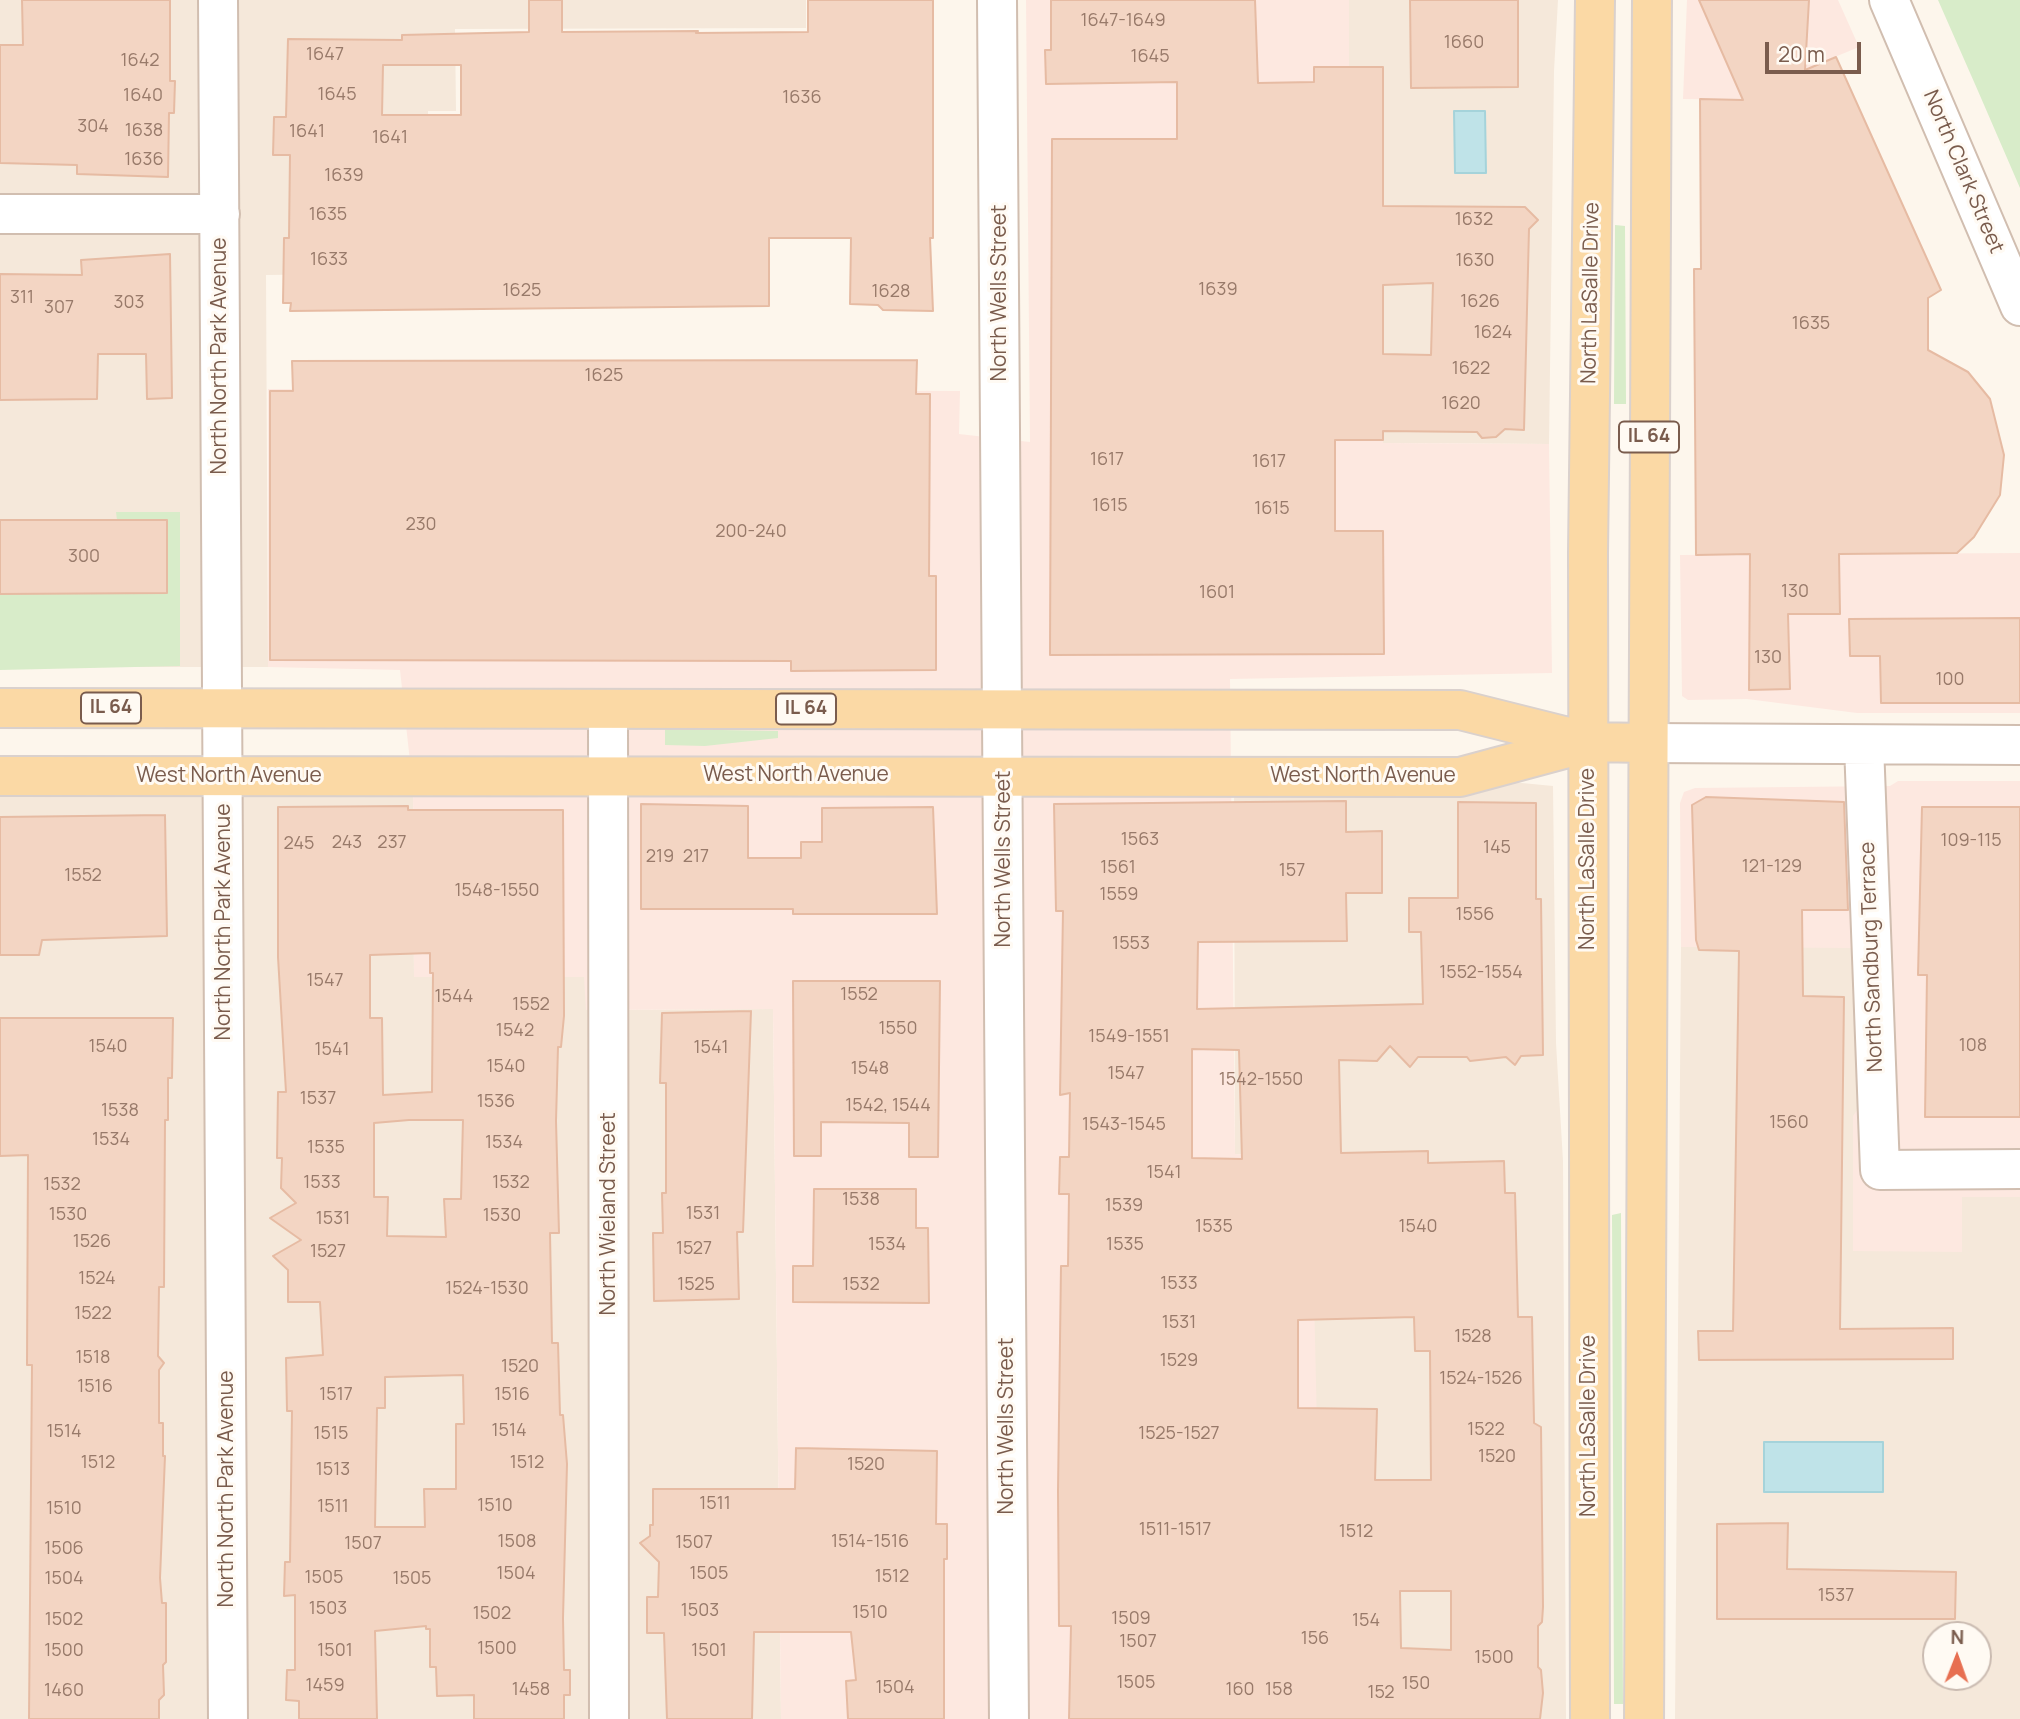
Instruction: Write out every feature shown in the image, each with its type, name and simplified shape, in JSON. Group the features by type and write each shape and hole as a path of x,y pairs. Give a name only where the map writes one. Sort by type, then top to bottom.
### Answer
{"main road":[{"name":"North LaSalle Drive","path":"1590,1719 1588,742 1595,0"},
{"name":"IL 64","path":"1648,743 1652,0"},
{"name":"West North Avenue","path":"0,708 1460,710 1539,733 1588,742 1648,743"},
{"name":"West North Avenue","path":"0,776 608,774 1460,777 1588,742"},
{"path":"1644,1719 1648,743"}],"street":[{"name":"North North Park Avenue","path":"218,0 228,1719"},
{"name":"North Wells Street","path":"997,0 1009,1719"},
{"name":"North Clark Street","path":"1889,0 2020,306"},
{"path":"0,214 220,214"},
{"name":"North Wieland Street","path":"608,709 609,1719"},
{"name":"West North Avenue","path":"1648,743 2020,745"},
{"name":"North Sandburg Terrace","path":"1864,745 1880,1170 2020,1169"}],"shaded area":[{"path":"0,0 806,0 806,28 455,29 456,111 428,111 429,273 266,275 268,667 0,667"},
{"path":"1026,0 1349,0 1349,67 1383,67 1383,443 1549,444 1552,673 1230,679 1235,1154 1311,1158 1321,1608 1219,1719 781,1719 773,1009 586,1010 584,977 414,977 413,789 400,670 268,667 268,389 960,391 959,434 1030,442"},
{"path":"1349,0 1558,0 1554,71 1549,444 1383,443 1383,67 1349,67"},
{"path":"1687,0 1838,0 1859,47 1760,88 1760,100 1683,99"},
{"path":"2020,553 2020,713 1857,713 1747,699 1688,700 1682,696 1680,555"},
{"path":"1234,776 1460,777 1553,786 1556,1043 1563,1161 1566,1719 1215,1719 1310,1158 1235,1154"},
{"path":"1898,781 2020,781 2020,1197 1962,1197 1962,1252 1853,1251 1853,1116 1864,1100 1865,1036 1853,999 1851,948 1681,947 1680,803 1684,792 1695,788 1890,786"},
{"path":"413,789 414,977 585,977 587,1010 773,1009 781,1719 0,1719 0,791"},
{"path":"1681,947 1851,947 1853,999 1962,1252 1962,1197 2020,1197 2020,1719 1675,1719"}],"green space":[{"path":"1938,0 2020,0 2020,188 1978,91"},
{"path":"1615,225 1625,226 1626,404 1614,404"},
{"path":"116,512 180,512 180,666 0,670 0,594 167,593 167,520 117,520"},
{"path":"665,729 778,731 778,738 705,746 665,745"},
{"path":"1621,1213 1623,1704 1614,1704 1612,1215"}],"water":[{"path":"1454,111 1485,111 1486,173 1455,173"},
{"path":"1764,1442 1883,1442 1883,1492 1764,1492"}],"building":[{"path":"22,0 170,0 170,81 175,81 174,113 169,113 168,177 77,174 77,165 0,163 0,45 23,45"},
{"path":"529,0 562,0 562,32 698,31 696,33 808,32 808,0 933,0 933,238 930,238 933,311 883,310 878,305 850,304 851,238 769,238 769,306 290,311 291,303 283,303 284,238 289,238 290,155 273,155 274,117 286,117 288,39 402,40 402,35 529,32","holes":["383,65 461,65 461,115 382,115"]},
{"path":"1051,0 1255,0 1258,83 1314,82 1314,67 1383,67 1383,206 1525,207 1538,220 1529,229 1524,430 1505,429 1496,437 1482,438 1477,432 1383,431 1383,440 1335,440 1335,531 1383,531 1384,654 1050,655 1052,139 1177,139 1177,82 1046,84 1045,50 1051,50","holes":["1433,283 1431,355 1383,354 1383,285"]},
{"path":"1410,0 1518,0 1518,87 1411,88"},
{"path":"1699,0 1809,0 1805,70 1836,57 1941,290 1928,298 1928,350 1968,372 1990,399 2004,455 2000,495 1974,537 1957,553 1839,554 1840,614 1788,614 1790,689 1749,690 1750,554 1696,555 1694,269 1701,269 1700,99 1743,100"},
{"path":"170,254 172,398 147,399 146,354 98,354 97,399 0,400 0,274 82,275 81,260"},
{"path":"917,360 916,394 930,394 929,576 936,576 936,670 791,671 791,661 270,660 270,391 293,391 292,361"},
{"path":"0,520 167,520 167,593 0,594"},
{"path":"2020,618 2020,703 1881,703 1880,656 1850,656 1849,619"},
{"path":"1706,797 1844,802 1848,910 1802,910 1803,996 1844,997 1840,1329 1953,1328 1953,1359 1699,1360 1698,1331 1733,1331 1739,951 1699,950 1696,940 1692,805"},
{"path":"1346,801 1346,832 1382,831 1382,893 1346,893 1347,941 1198,942 1197,1009 1423,1004 1421,932 1409,932 1409,898 1458,898 1458,802 1536,803 1536,899 1541,899 1543,1055 1521,1056 1515,1065 1506,1057 1470,1061 1467,1057 1418,1057 1410,1067 1390,1046 1377,1061 1339,1060 1341,1153 1428,1151 1428,1163 1504,1161 1505,1193 1515,1193 1518,1317 1532,1317 1534,1423 1541,1427 1543,1607 1542,1622 1538,1626 1538,1667 1541,1670 1543,1693 1540,1719 1069,1719 1071,1626 1059,1626 1058,1491 1061,1266 1068,1266 1069,1194 1059,1194 1060,1157 1069,1157 1070,1093 1060,1095 1063,911 1056,911 1054,804","holes":["1192,1049 1239,1050 1242,1159 1192,1158","1414,1317 1415,1351 1430,1351 1431,1480 1375,1480 1377,1409 1298,1408 1298,1320","1400,1591 1451,1591 1451,1650 1401,1648"]},
{"path":"641,804 748,806 748,858 801,858 801,842 822,842 822,808 933,807 937,914 793,914 793,909 641,909"},
{"path":"408,806 408,810 563,810 564,1016 561,1047 558,1047 556,1121 559,1233 550,1233 552,1343 558,1343 560,1415 563,1415 567,1464 563,1618 564,1670 570,1670 570,1695 564,1695 564,1719 474,1719 474,1695 437,1696 436,1667 430,1667 430,1629 426,1629 426,1626 375,1631 377,1719 299,1719 299,1701 286,1700 287,1670 295,1670 295,1595 284,1596 285,1562 290,1562 292,1411 287,1411 286,1358 323,1355 320,1302 288,1302 288,1270 273,1256 301,1240 270,1218 296,1203 281,1188 282,1158 277,1158 278,1092 286,1092 278,957 278,807","holes":["430,953 430,973 433,973 432,1092 383,1095 382,1018 370,1018 370,955","463,1120 461,1199 444,1199 446,1237 387,1236 388,1197 374,1197 374,1123","463,1375 464,1424 456,1424 456,1489 424,1489 425,1527 375,1527 377,1408 385,1408 385,1377"]},
{"path":"1922,807 2020,807 2020,1117 1925,1117 1927,975 1918,975"},
{"path":"165,815 167,936 42,940 39,955 0,955 0,817"},
{"path":"793,981 940,981 938,1157 909,1157 909,1123 821,1122 821,1156 794,1156"},
{"path":"751,1011 743,1232 737,1232 739,1299 654,1301 653,1233 663,1233 662,1193 666,1193 666,1083 660,1083 662,1013"},
{"path":"0,1018 173,1018 172,1078 168,1078 168,1120 165,1120 164,1287 159,1287 158,1356 164,1363 159,1370 159,1423 163,1423 165,1456 160,1578 162,1603 166,1603 166,1662 163,1665 164,1695 159,1700 159,1719 29,1719 32,1365 27,1365 28,1155 0,1156"},
{"path":"814,1189 916,1189 916,1228 928,1228 929,1303 793,1302 793,1266 813,1266"},
{"path":"796,1448 937,1451 936,1524 947,1524 947,1559 944,1559 944,1719 848,1719 846,1681 856,1680 851,1632 754,1632 752,1719 667,1719 664,1633 647,1633 647,1597 658,1597 659,1562 640,1543 650,1536 650,1525 653,1525 653,1489 795,1489"},
{"path":"1788,1523 1787,1569 1956,1572 1955,1619 1717,1619 1717,1524"}]}
